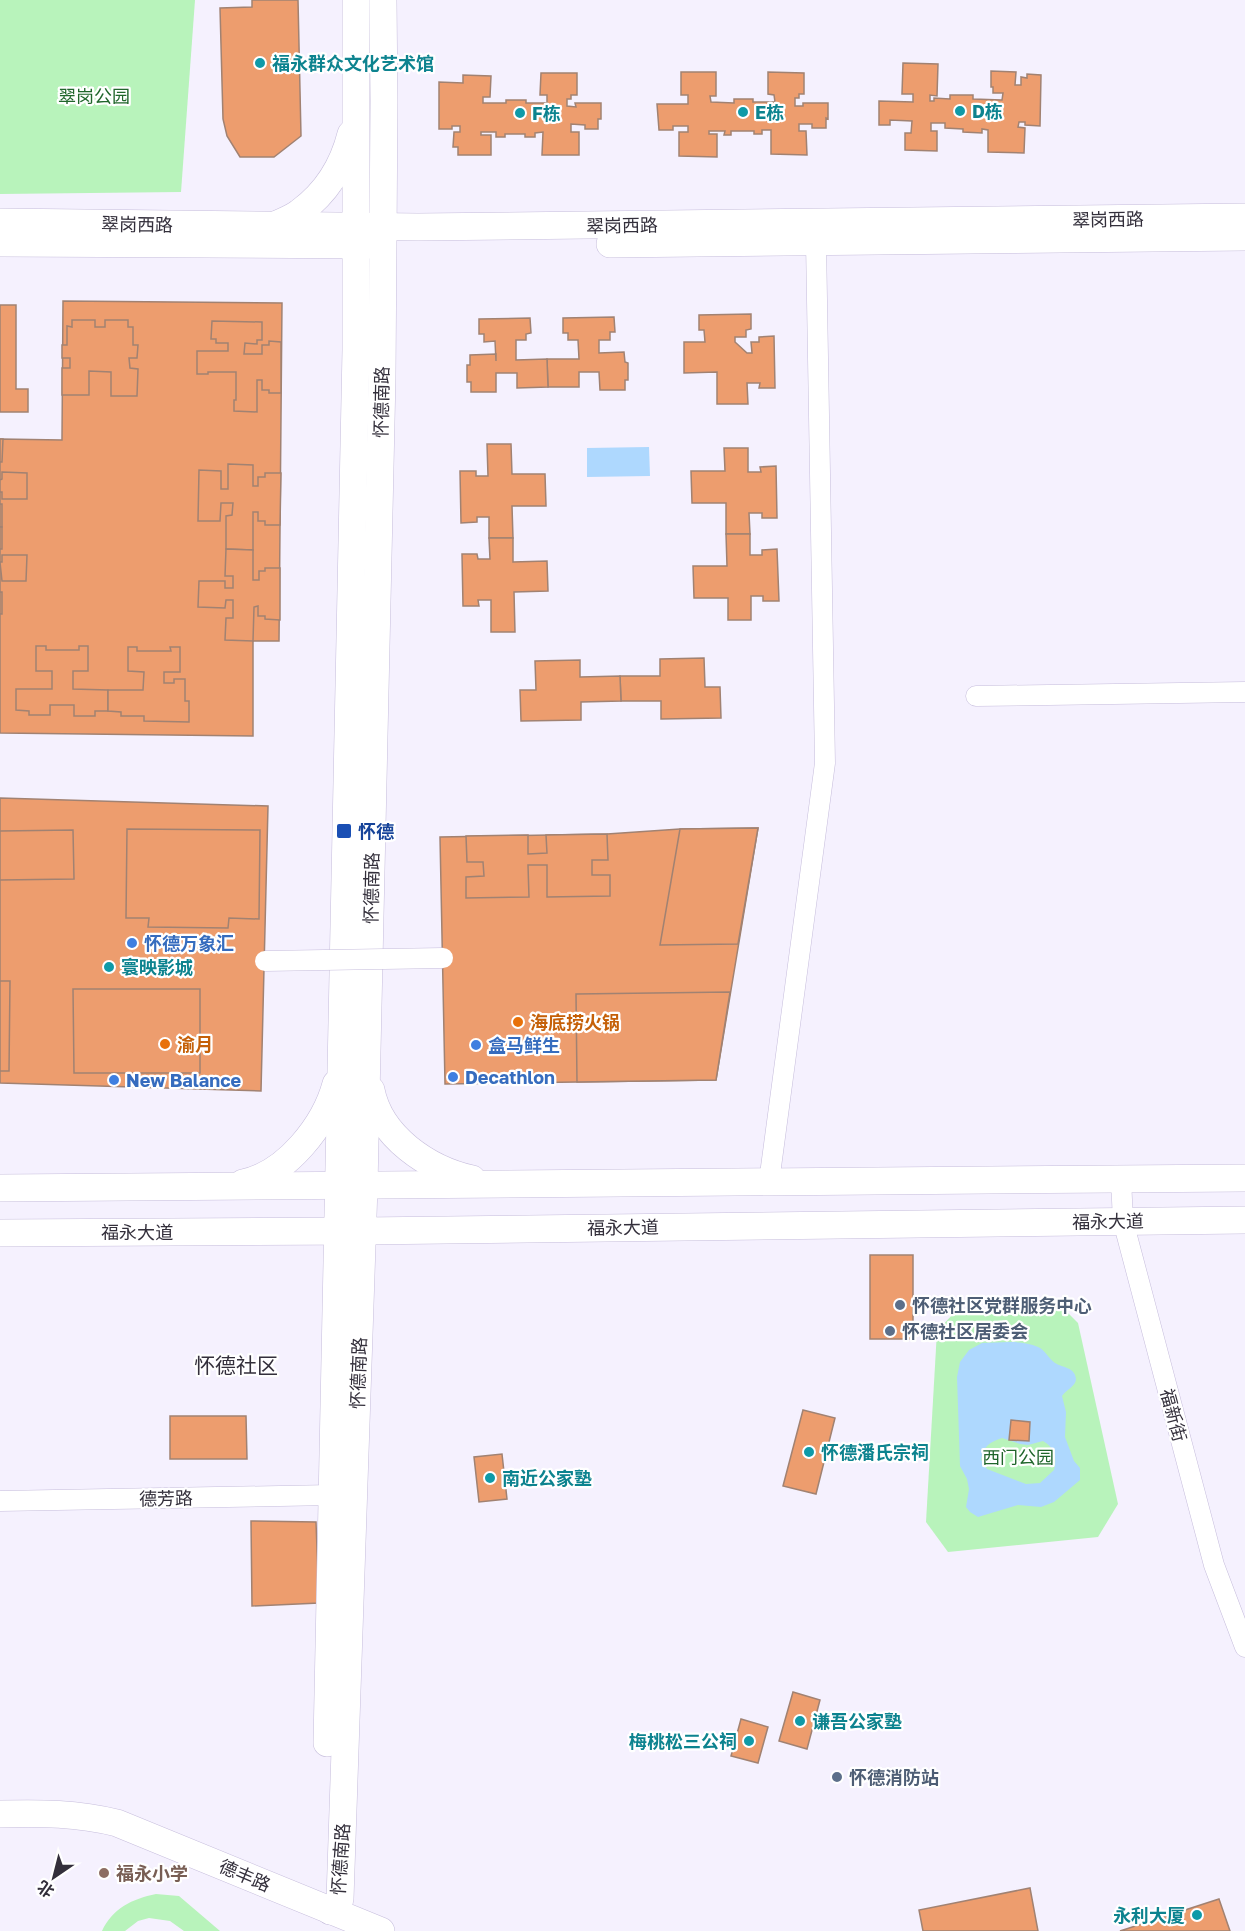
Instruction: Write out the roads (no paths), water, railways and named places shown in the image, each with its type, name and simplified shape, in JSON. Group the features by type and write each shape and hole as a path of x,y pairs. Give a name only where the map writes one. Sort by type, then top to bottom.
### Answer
{"main road":[{"name":"怀德南路","path":"330,1911 340,1899 354,1067 356,0"},
{"name":"怀德南路","path":"354,1067 383,236 383,0"},
{"path":"273,225 299,214 324,191 338,169 349,143 357,110"},
{"name":"翠岗西路","path":"383,236 1245,217"},
{"name":"翠岗西路","path":"0,222 273,225 356,236"},
{"name":"翠岗西路","path":"0,243 356,236 816,242 1245,237"},
{"path":"227,1186 249,1182 266,1174 300,1148 323,1117 354,1067 382,1119 409,1149 424,1159 463,1177 496,1184"},
{"path":"0,1188 1245,1178"},
{"name":"福永大道","path":"0,1233 1245,1220"},
{"name":"怀德南路","path":"330,1911 324,1893 333,1495 351,1231"},
{"name":"德丰路","path":"0,1814 62,1813 92,1816 117,1823 381,1931"}],"street":[{"path":"769,1182 825,763 816,242"},
{"path":"976,696 1245,692"},
{"path":"265,961 443,958"},
{"name":"福新街","path":"1121,1179 1123,1221 1214,1565 1245,1647"},
{"name":"德芳路","path":"0,1501 333,1495"}],"water":[{"path":"649,447 650,476 587,477 587,448"},
{"path":"1017,1342 1031,1345 1040,1348 1055,1363 1071,1370 1075,1375 1074,1384 1062,1396 1066,1412 1065,1437 1074,1461 1080,1468 1080,1480 1054,1502 1041,1507 1018,1505 978,1517 966,1507 969,1489 960,1466 957,1377 960,1362 969,1350 982,1343","holes":["1002,1438 1028,1445 1043,1441 1053,1450 1054,1470 1040,1483 1026,1484 987,1469 981,1460 985,1448"]}],"place":[{"name":"福永群众文化艺术馆","path":"260,63"},
{"name":"D栋","path":"960,111"},
{"name":"E栋","path":"743,112"},
{"name":"F栋","path":"520,113"},
{"name":"怀德","path":"344,831"},
{"name":"怀德万象汇","path":"132,943"},
{"name":"寰映影城","path":"109,967"},
{"name":"海底捞火锅","path":"518,1022"},
{"name":"渝月","path":"165,1044"},
{"name":"盒马鲜生","path":"476,1045"},
{"name":"Decathlon","path":"453,1077"},
{"name":"New Balance","path":"114,1080"},
{"name":"怀德社区党群服务中心","path":"900,1305"},
{"name":"怀德社区居委会","path":"890,1331"},
{"name":"怀德潘氏宗祠","path":"809,1452"},
{"name":"南近公家塾","path":"490,1478"},
{"name":"谦吾公家塾","path":"800,1721"},
{"name":"梅桃松三公祠","path":"749,1741"},
{"name":"怀德消防站","path":"837,1777"},
{"name":"福永小学","path":"104,1873"},
{"name":"永利大厦","path":"1197,1915"}],"district":[{"name":"怀德社区","path":"236,1365"}],"park label":[{"name":"翠岗公园","path":"94,96"},
{"name":"西门公园","path":"1018,1457"}]}
